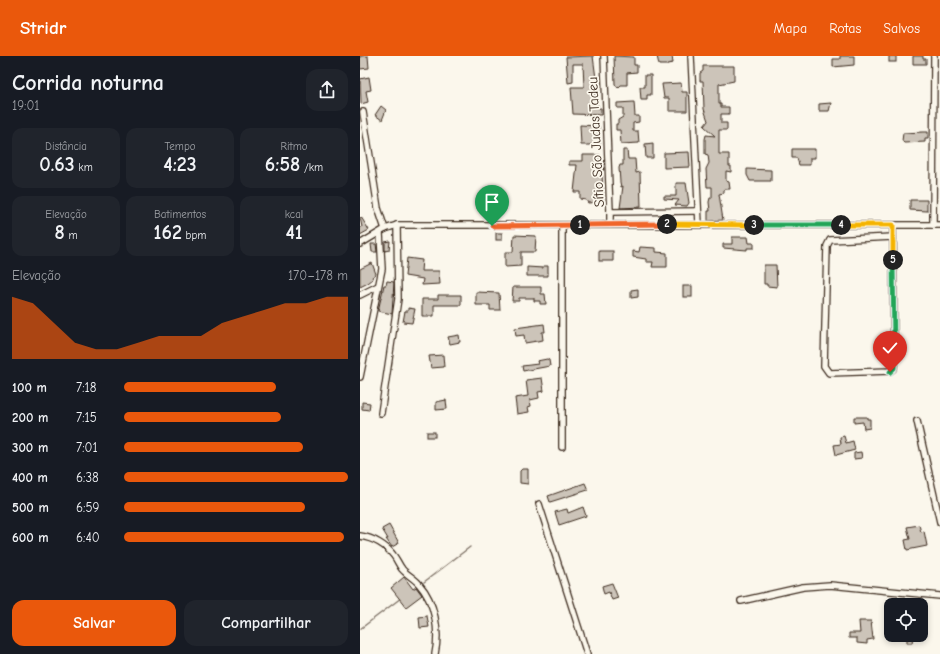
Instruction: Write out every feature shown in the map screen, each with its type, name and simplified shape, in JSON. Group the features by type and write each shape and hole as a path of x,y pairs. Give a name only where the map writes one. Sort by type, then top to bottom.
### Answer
{"street":[{"name":"Sítio São Judas Tadeu","path":"604,56 610,212 698,211"},
{"path":"692,56 699,224"},
{"path":"933,225 934,56"},
{"path":"360,377 382,262 383,231 363,112"},
{"path":"610,212 610,225"},
{"path":"360,244 397,225 940,225"},
{"path":"381,413 398,299 397,225"},
{"path":"562,225 562,447"},
{"path":"893,225 894,368 890,372 829,372 824,366 827,246 830,240 893,237"},
{"path":"360,295 378,286"},
{"path":"917,421 940,522"},
{"path":"539,504 587,654"},
{"path":"360,536 376,540 391,552 403,570 422,587 430,602 437,626 437,644 435,654"},
{"path":"741,601 803,587 830,585 940,596"}],"building":[{"path":"360,56 368,56 369,68 360,69"},
{"path":"593,56 598,86 598,94 594,94 594,105 598,105 598,108 601,108 601,115 573,114 571,87 584,87 583,64 573,64 573,82 568,83 566,57"},
{"path":"614,56 634,57 634,65 637,65 637,72 627,73 627,85 621,85 618,88 615,84"},
{"path":"657,56 672,56 673,63 659,65"},
{"path":"840,56 854,56 854,65 833,67 833,59 840,59"},
{"path":"889,56 896,56 896,62 889,62"},
{"path":"913,56 923,56 923,59 926,59 926,64 913,64"},
{"path":"703,66 734,66 734,81 719,84 719,104 721,104 721,107 729,107 729,114 721,114 721,123 727,123 727,130 719,130 719,154 729,154 729,166 731,166 731,172 726,171 726,181 729,182 730,189 724,189 724,193 719,194 723,220 708,221 708,211 710,211 709,202 710,198 712,198 712,187 707,187 706,169 709,163 708,155 705,154 705,139 706,135 715,136 704,126 708,121 704,109 703,81 700,81 700,73 703,71"},
{"path":"645,75 651,75 651,95 647,95 647,100 641,100 640,87 645,87"},
{"path":"369,77 371,90 366,91 368,102 361,104 360,79"},
{"path":"681,83 682,92 687,92 687,111 669,111 669,98 664,98 662,84"},
{"path":"634,102 635,116 639,116 639,122 633,123 633,131 638,131 639,143 621,144 620,130 616,130 616,124 618,124 618,120 623,117 623,108 617,108 617,103"},
{"path":"831,103 829,111 819,111 819,104"},
{"path":"381,106 386,110 382,120 375,115"},
{"path":"580,125 599,126 600,145 581,145"},
{"path":"928,132 928,138 925,138 925,142 904,143 902,141 903,133"},
{"path":"653,143 653,158 646,158 645,144"},
{"path":"792,149 815,149 815,158 810,158 810,165 799,165 797,158 792,158"},
{"path":"623,150 627,150 628,159 635,159 636,173 640,172 641,207 620,208 623,186 621,187 619,168 620,165 623,165"},
{"path":"689,152 690,167 664,168 664,153"},
{"path":"583,155 600,155 604,170 602,170 603,200 600,202 588,203 586,200 580,199 580,192 574,192 577,165 569,165 569,161 583,161"},
{"path":"747,169 771,170 771,181 750,181 747,175"},
{"path":"676,183 686,183 689,203 687,206 675,205 679,200 664,199 664,196 676,196"},
{"path":"910,200 927,200 927,211 910,210"},
{"path":"361,217 369,230 360,235 360,228 362,227"},
{"path":"496,233 502,233 502,240 496,240"},
{"path":"514,235 536,236 535,252 521,252 521,266 505,267 505,252 513,252"},
{"path":"732,237 748,237 749,243 754,243 754,248 747,248 747,250 723,248 723,244 732,244"},
{"path":"390,241 389,250 385,251 385,242"},
{"path":"371,244 376,244 377,252 372,252"},
{"path":"640,247 656,248 656,252 667,253 667,267 652,267 653,262 646,262 646,259 633,257 633,251 639,252"},
{"path":"599,251 613,251 613,261 599,261"},
{"path":"407,258 422,260 421,271 439,271 440,284 422,285 423,279 405,276"},
{"path":"372,263 376,274 372,277 373,279 360,287 360,269"},
{"path":"764,265 776,265 777,287 767,286 767,284 764,284"},
{"path":"543,266 548,266 548,276 527,276 527,267 543,268"},
{"path":"387,281 394,282 392,314 378,311 384,285 386,285"},
{"path":"683,286 692,286 692,297 683,297"},
{"path":"513,287 541,287 541,294 545,294 546,304 540,304 540,301 534,301 534,298 519,298 519,301 512,301"},
{"path":"638,289 638,297 631,298 631,290"},
{"path":"476,292 499,293 500,310 490,310 490,305 476,305"},
{"path":"438,295 461,295 461,305 434,305 434,316 422,316 422,299 438,299"},
{"path":"408,308 415,309 412,323 403,322 405,311 408,311"},
{"path":"544,324 545,332 542,332 543,340 525,343 524,335 516,336 515,328"},
{"path":"459,335 460,342 450,344 448,337"},
{"path":"443,355 444,367 431,368 429,356"},
{"path":"549,360 550,366 523,371 522,366 538,364 537,361"},
{"path":"542,378 544,391 538,392 539,398 530,400 531,406 528,407 529,412 517,414 515,398 528,396 526,380"},
{"path":"446,400 447,409 436,410 436,402"},
{"path":"362,402 370,403 369,410 362,409"},
{"path":"854,417 867,417 867,419 870,419 870,428 864,429 863,422 854,423"},
{"path":"427,432 435,432 435,437 427,437"},
{"path":"844,436 846,443 853,441 855,450 836,455 834,445 841,444 840,437"},
{"path":"861,452 862,458 854,459 854,453"},
{"path":"522,469 528,469 528,484 520,483 520,471"},
{"path":"585,483 588,490 550,502 548,496"},
{"path":"583,507 586,516 559,525 555,512 567,509 568,513"},
{"path":"389,525 399,543 392,547 386,539 388,539 382,529"},
{"path":"919,525 921,532 924,531 927,546 907,550 905,540 910,539 907,527"},
{"path":"404,577 413,589 416,587 422,595 406,607 391,588"},
{"path":"612,583 618,598 612,600 609,592 604,594 602,586"},
{"path":"427,616 429,627 420,628 419,617"},
{"path":"859,621 871,621 873,639 867,640 867,644 857,643 857,638 849,638 849,633 860,633"}],"waterway":[{"path":"424,582 470,547"},
{"path":"360,629 401,598"}],"route":[{"path":"492,226 655,224 893,225 894,368 890,372"}]}
